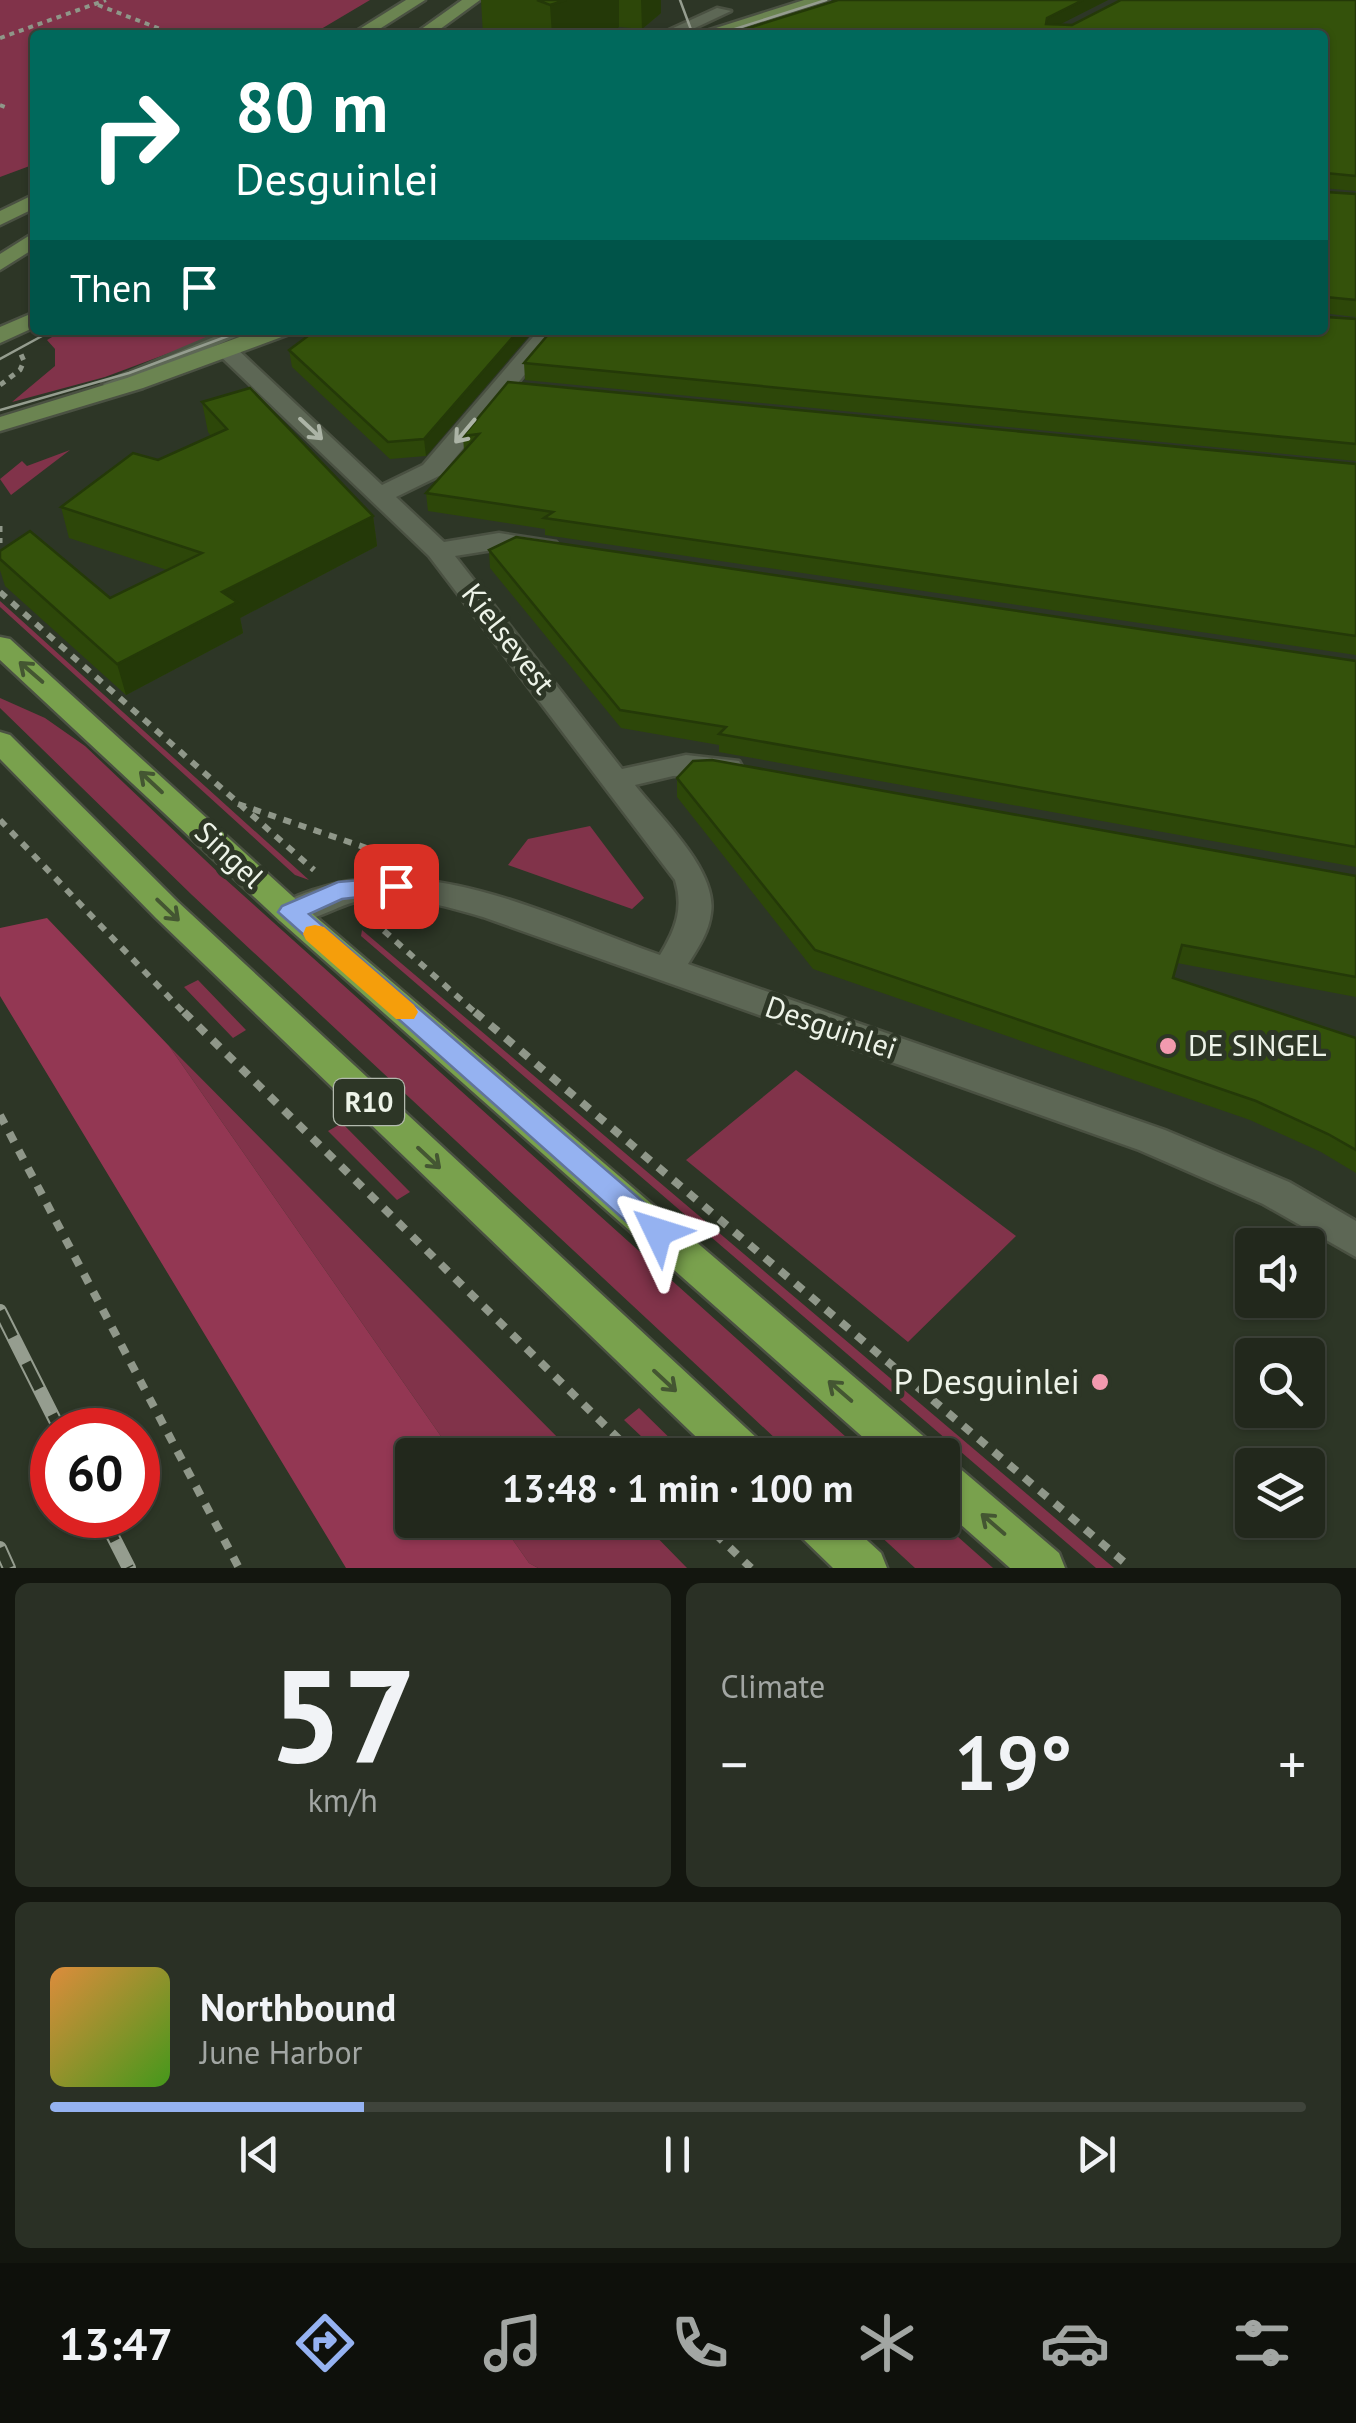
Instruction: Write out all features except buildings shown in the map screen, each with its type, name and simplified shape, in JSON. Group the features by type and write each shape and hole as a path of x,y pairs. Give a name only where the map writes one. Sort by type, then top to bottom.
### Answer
{"main road":[{"name":"Singel","path":"0,645 290,912 894,1438"},
{"name":"R10","path":"0,742 167,910 726,1438"},
{"path":"960,1496 1043,1568"},
{"path":"833,1538 865,1568"}],"street":[{"path":"366,30 417,0"},
{"path":"428,30 472,0"},
{"path":"693,28 740,0"},
{"path":"693,28 821,0"},
{"path":"752,30 840,0"},
{"path":"0,199 30,190"},
{"path":"0,219 30,203"},
{"path":"0,264 30,248"},
{"path":"0,336 30,321"},
{"path":"0,424 228,352 267,335"},
{"path":"381,495 432,470 511,389 548,335"},
{"name":"Kielsevest","path":"228,352 438,551 619,780 690,877 698,896 698,914 668,970"},
{"path":"438,551 500,541 576,551"},
{"path":"619,780 657,767 686,763 751,772"},
{"name":"Desguinlei","path":"290,912 338,890 396,886 433,891 1214,1164 1276,1193 1356,1241"}],"lane":[{"path":"44,411 232,335"}],"path":[{"path":"0,38 46,18 106,0"},
{"path":"96,4 163,30"},
{"path":"0,106 8,108"},
{"path":"0,526 0,542"},
{"path":"0,592 525,1056 1131,1568"},
{"path":"234,802 398,859"},
{"path":"0,820 145,974 618,1438"},
{"path":"0,1115 239,1568"},
{"path":"719,1538 750,1568"}],"shaded area":[{"path":"0,0 370,0 319,30 30,30 30,166 0,177"},
{"path":"56,335 218,335 105,377 12,402 55,366 55,349 47,340"},
{"path":"70,450 11,495 0,479 22,461 27,466"},
{"path":"0,601 309,880 295,875 0,607"},
{"path":"0,698 45,718 85,746 224,878 847,1438 775,1438 192,895 0,708"},
{"path":"590,826 644,898 632,909 508,865 528,839"},
{"path":"47,918 169,1046 442,1438 395,1438 395,1538 512,1538 529,1563 538,1568 346,1568 0,996 0,928"},
{"path":"362,930 1114,1568 1096,1568 960,1451 960,1438 945,1438 361,936"},
{"path":"198,980 246,1030 233,1038 184,987"},
{"path":"169,1046 558,1438 442,1438"},
{"path":"796,1070 1016,1236 908,1342 686,1160"},
{"path":"342,1123 410,1192 397,1200 328,1131"},
{"path":"639,1408 670,1438 643,1438 624,1420"},
{"path":"512,1538 658,1538 687,1568 538,1568 529,1563"},
{"path":"882,1538 959,1538 993,1568 915,1568"}],"tram line":[{"path":"680,0 691,30"},
{"path":"732,30 826,0"},
{"path":"0,359 44,335"},
{"path":"0,410 129,373 231,335"}],"railway":[{"path":"0,1311 49,1408"},
{"path":"114,1538 129,1568"},
{"path":"0,1548 9,1568"}],"slow traffic":[{"path":"315,934 405,1012"}],"place":[{"name":"DE SINGEL","path":"1168,1046"},
{"name":"P Desguinlei","path":"1100,1382"}],"route":[{"path":"396,886 338,890 290,912 658,1232"}]}
